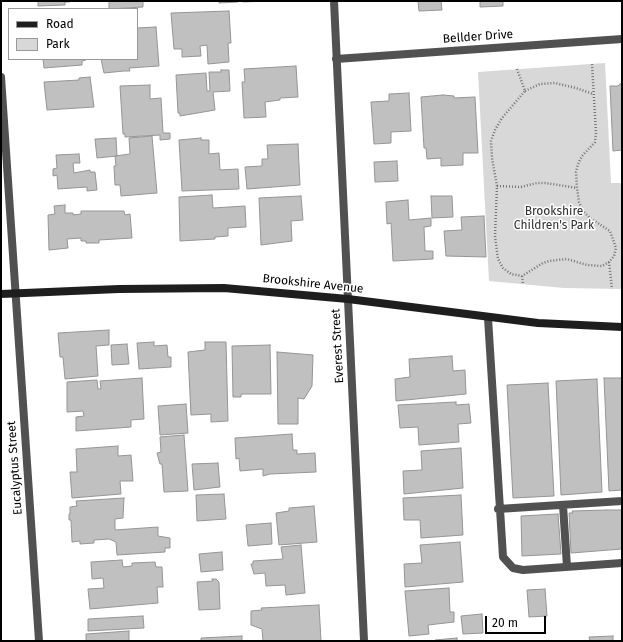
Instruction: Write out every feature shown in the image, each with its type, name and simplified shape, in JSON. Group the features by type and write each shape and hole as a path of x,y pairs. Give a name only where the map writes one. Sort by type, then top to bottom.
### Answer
{"street":[{"name":"Everest Street","path":"334,1 364,641"},
{"name":"Bellder Drive","path":"336,59 622,39"},
{"name":"Eucalyptus Street","path":"1,77 39,641"},
{"name":"Brookshire Avenue","path":"1,294 119,289 224,288 348,299 488,318 576,326 622,327"},
{"path":"488,318 501,553 507,563 513,568 523,570 622,563"},
{"path":"498,509 622,501"},
{"path":"564,504 567,567"}],"path":[{"path":"592,64 596,124 595,142 582,156 578,164 576,172 577,188 579,202 583,211 590,218 610,232 614,239 616,248 614,256 609,262 602,266 594,266 568,259 559,259 543,263 522,276 511,274 502,268 498,259 495,236 497,186 492,158 492,141 502,118 525,91 540,84 556,83 593,94"},
{"path":"516,69 525,91"},
{"path":"497,186 521,187 537,183 546,183 577,188"},
{"path":"609,262 612,289"},
{"path":"522,276 523,284"}],"green space":[{"name":"Brookshire Children's Park","path":"605,63 611,183 622,183 622,289 564,288 489,281 478,72"}],"building":[{"path":"38,1 70,2 65,2 65,5 38,6"},
{"path":"109,1 143,1 143,7 109,8"},
{"path":"219,1 238,1 238,2 219,3"},
{"path":"243,1 267,1 243,2"},
{"path":"418,1 441,1 442,10 419,11"},
{"path":"480,1 503,1 503,6 480,7"},
{"path":"229,11 231,43 228,43 229,62 208,64 207,45 200,46 201,56 182,57 182,49 174,49 171,13"},
{"path":"156,27 159,66 129,68 130,71 104,73 101,60 138,60 138,28"},
{"path":"43,60 86,60 82,61 82,65 44,68"},
{"path":"296,66 298,97 280,98 280,100 265,102 266,117 244,118 242,82 245,82 244,69"},
{"path":"221,70 229,70 230,91 213,92 215,110 180,116 180,113 178,113 176,75 206,73 207,91 210,91 209,72 221,72"},
{"path":"90,77 94,107 47,110 44,82 79,80 79,78"},
{"path":"622,84 622,150 613,151 610,86 618,86"},
{"path":"150,85 150,99 161,98 163,133 170,133 170,139 160,140 160,135 125,137 125,134 123,134 120,86"},
{"path":"409,93 411,131 391,132 391,143 374,144 371,102 389,101 389,94"},
{"path":"443,95 454,96 454,98 475,97 478,153 463,153 463,165 441,166 441,158 427,159 426,148 424,148 421,97"},
{"path":"152,136 157,193 121,196 120,185 115,185 115,156 130,154 129,138"},
{"path":"116,138 117,156 97,158 95,139"},
{"path":"201,138 201,140 209,140 209,154 219,153 220,170 238,169 239,189 182,191 179,140"},
{"path":"298,144 300,185 247,189 245,167 262,166 262,159 268,159 267,145"},
{"path":"79,154 80,163 73,163 74,173 90,170 90,172 95,172 97,190 87,191 87,187 58,189 57,175 53,176 53,169 57,168 56,155"},
{"path":"397,161 398,181 375,182 374,162"},
{"path":"212,195 213,208 245,206 246,227 228,228 228,236 215,237 215,239 180,241 179,197"},
{"path":"301,196 303,220 291,221 292,241 261,245 259,198"},
{"path":"431,196 452,196 453,217 432,218"},
{"path":"408,200 409,220 431,218 431,226 424,227 425,251 433,251 433,259 393,261 391,223 387,224 386,202"},
{"path":"65,205 65,213 73,213 73,215 81,214 81,211 124,211 125,215 130,214 132,238 99,240 99,243 86,243 86,241 81,241 81,238 67,239 68,248 49,250 48,215 55,214 54,206"},
{"path":"484,216 486,257 446,256 444,231 462,230 461,217"},
{"path":"109,330 109,345 96,346 98,376 65,379 63,357 60,357 58,333"},
{"path":"154,342 154,346 167,345 168,357 171,357 171,367 139,369 137,343"},
{"path":"205,342 226,342 228,421 211,422 211,414 191,415 188,352 205,350"},
{"path":"127,344 129,364 112,365 111,345"},
{"path":"270,345 271,394 241,394 241,397 233,397 232,346"},
{"path":"277,352 313,355 312,386 304,399 298,398 298,424 278,424"},
{"path":"452,356 453,371 465,370 466,394 396,401 395,379 410,377 409,359"},
{"path":"142,378 144,419 131,420 131,427 76,431 76,417 84,416 83,411 67,412 67,382 97,380 98,389 101,389 100,381"},
{"path":"604,378 622,378 622,490 609,491"},
{"path":"597,379 602,492 561,495 556,381"},
{"path":"548,383 554,496 513,498 507,385"},
{"path":"456,402 456,405 469,404 471,423 458,424 459,442 419,445 418,427 400,428 398,405"},
{"path":"186,404 188,433 160,435 158,406"},
{"path":"292,434 293,450 297,450 297,454 315,453 316,472 270,474 263,476 263,469 240,471 239,458 236,459 235,438"},
{"path":"184,435 188,491 164,492 162,464 160,464 157,453 161,452 160,437"},
{"path":"118,446 118,456 131,455 133,481 120,481 121,494 72,498 70,472 77,472 76,449"},
{"path":"461,448 463,488 404,494 403,471 422,470 421,451"},
{"path":"218,463 220,487 194,490 192,464"},
{"path":"224,494 226,519 197,521 196,495"},
{"path":"461,495 463,535 421,538 420,520 404,520 403,498"},
{"path":"124,498 123,518 115,519 115,530 158,527 158,536 170,538 170,548 165,548 165,552 117,555 116,542 109,539 94,540 94,543 80,544 80,541 72,542 71,520 69,520 69,514 70,507 77,506 76,501"},
{"path":"314,506 317,542 279,545 276,513 289,511 289,508"},
{"path":"622,510 622,549 571,553 569,513 573,513 572,511"},
{"path":"558,514 561,554 522,556 521,516"},
{"path":"271,523 272,544 248,546 246,525"},
{"path":"460,542 463,582 405,587 404,564 422,563 420,545"},
{"path":"301,545 305,593 286,595 285,585 266,586 265,573 254,574 251,564 253,564 253,561 283,559 281,547"},
{"path":"222,552 223,570 201,572 199,554"},
{"path":"122,560 123,567 132,566 132,563 155,562 156,567 162,567 163,587 157,587 158,603 90,609 88,589 104,588 103,578 92,579 91,562"},
{"path":"212,579 216,579 219,582 220,609 199,610 197,582 213,581"},
{"path":"449,588 450,612 454,612 454,622 428,625 429,634 409,636 405,591"},
{"path":"545,589 547,616 529,617 527,590"},
{"path":"319,605 321,641 263,641 262,629 251,625 251,611 262,610 261,608"},
{"path":"482,614 483,633 463,634 461,616"},
{"path":"143,616 144,628 88,631 88,619"},
{"path":"129,631 129,641 86,641 86,634"},
{"path":"242,636 242,641 201,641 201,638"},
{"path":"613,636 613,641 590,641 589,637"},
{"path":"457,638 457,641 435,641 435,640"}]}
